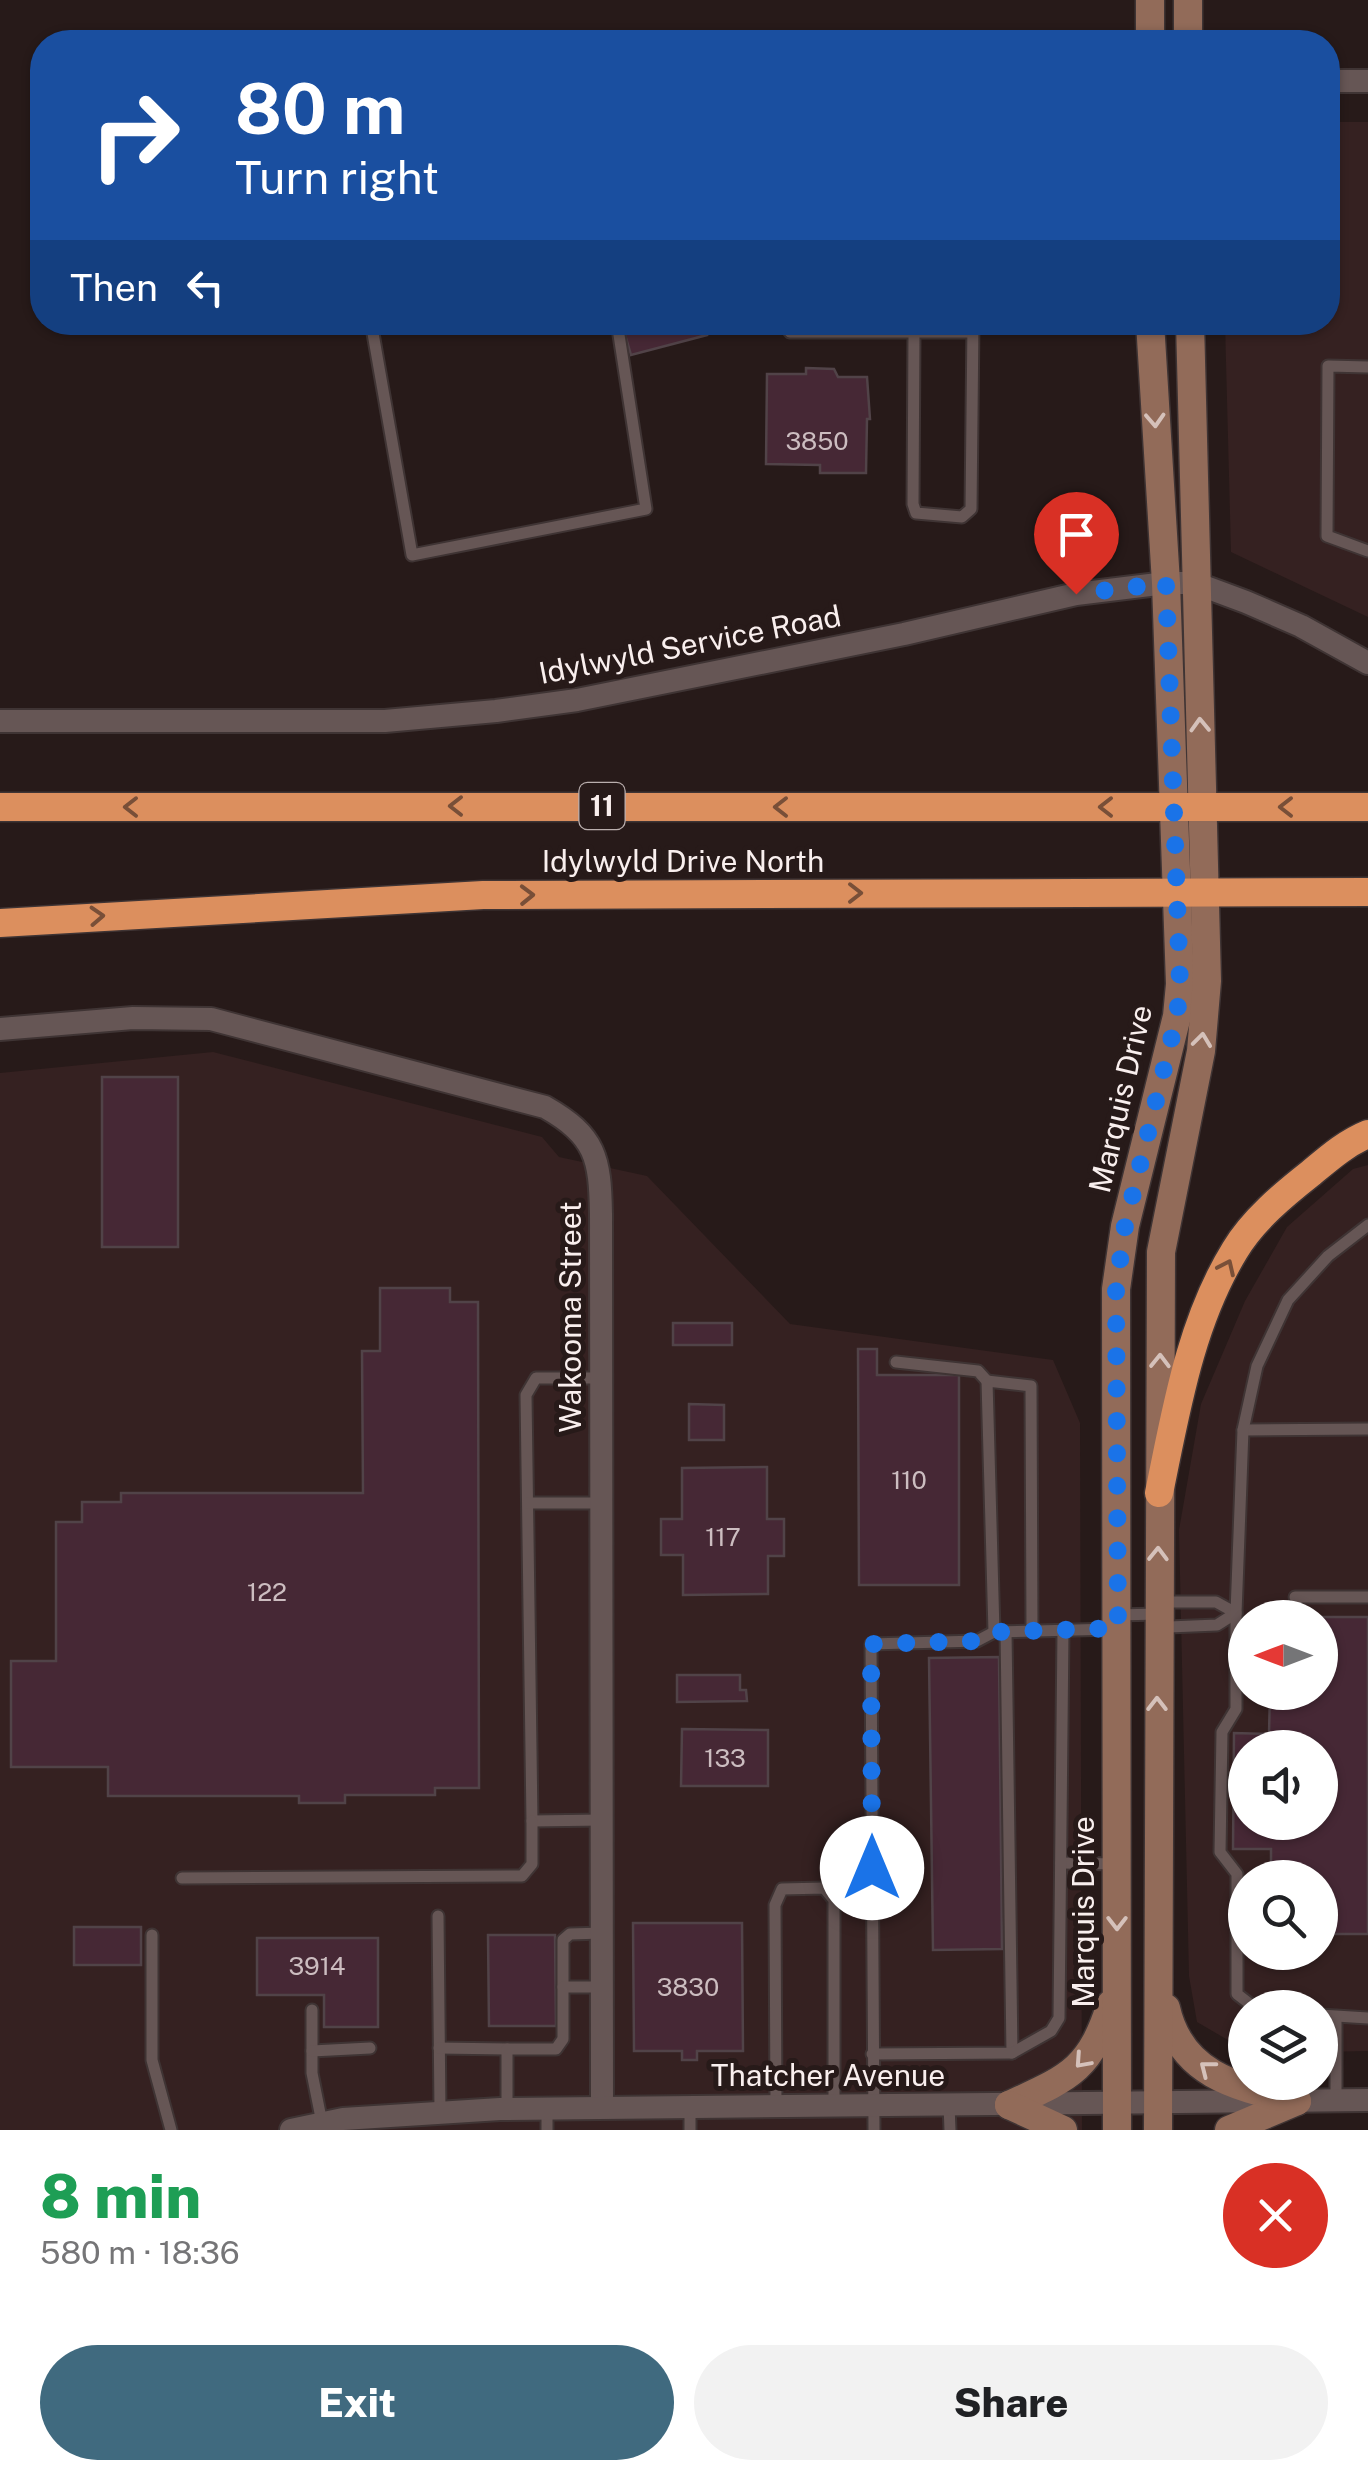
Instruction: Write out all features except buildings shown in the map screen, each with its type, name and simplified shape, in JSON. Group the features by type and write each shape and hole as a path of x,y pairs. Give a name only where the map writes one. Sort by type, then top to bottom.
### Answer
{"highway":[{"name":"Idylwyld Drive North","path":"0,807 1368,806"},
{"name":"Idylwyld Drive North","path":"0,923 483,895 1368,892"},
{"path":"1159,1493 1183,1378 1204,1314 1234,1250 1287,1192 1350,1142 1368,1134"}],"main road":[{"path":"1150,0 1150,30"},
{"path":"1188,0 1188,30"},
{"name":"Marquis Drive","path":"1151,335 1166,583 1189,807"},
{"name":"Marquis Drive","path":"1117,2117 1116,1289 1125,1226 1177,1016 1191,892 1189,807 1195,583 1190,335"},
{"name":"Marquis Drive","path":"1158,2117 1161,1252 1201,1051 1207,981 1191,892"},
{"path":"1158,1970 1172,2032 1204,2070 1245,2088 1297,2102"},
{"path":"1009,2105 1064,2078 1083,2064 1102,2032 1117,1983"},
{"path":"1229,2130 1297,2102"},
{"path":"1009,2105 1063,2130"}],"street":[{"path":"1340,82 1368,81"},
{"name":"Idylwyld Service Road","path":"0,721 385,721 496,711 577,700 904,634 1076,594 1166,583 1195,583 1300,626 1368,663"},
{"name":"Wakooma Street","path":"0,1029 134,1018 212,1018 545,1107 583,1132 597,1155 601,1184 602,2108"},
{"name":"Thatcher Avenue","path":"291,2130 440,2111 508,2109 547,2119 602,2108 690,2118 776,2106 1009,2105 1117,2117 1158,2117 1336,2100"},
{"name":"Thatcher Avenue","path":"1338,2100 1368,2100"}],"lane":[{"path":"373,335 412,555 646,508 620,335"},
{"path":"914,335 916,513 962,517 971,509 973,335"},
{"path":"1368,367 1328,366 1327,536 1368,551"},
{"path":"1236,1600 1243,1430 1257,1366 1288,1300 1328,1256 1368,1226"},
{"path":"896,1362 978,1371 987,1381 1000,1632 1012,2053"},
{"path":"182,1878 522,1876 532,1864 526,1395 536,1378 602,1378"},
{"path":"987,1381 1031,1386 1032,1632"},
{"path":"1243,1430 1368,1429"},
{"path":"528,1504 602,1503"},
{"path":"1295,1597 1368,1597"},
{"path":"874,2130 871,1644 977,1641 1000,1632 1063,1630 1158,1614 1170,1602 1216,1602 1228,1609"},
{"path":"1158,1614 1169,1627 1217,1626 1228,1618"},
{"path":"872,2054 1012,2053 1051,2031 1059,2018 1063,1630"},
{"path":"1235,1710 1222,1732 1220,1852 1238,1874 1236,1990"},
{"path":"532,1821 602,1820"},
{"path":"1060,1863 1117,1864"},
{"path":"776,2106 775,1905 782,1890 824,1888 834,1900 834,2106"},
{"path":"438,1916 440,2111"},
{"path":"439,2048 556,2049 564,2038 563,1940 570,1934 602,1933"},
{"path":"152,1935 152,2060 170,2130"},
{"path":"563,1988 602,1987"},
{"path":"312,2010 312,2073 327,2125"},
{"path":"1338,2019 1368,2018"},
{"path":"312,2051 370,2048"},
{"path":"506,2049 508,2109"},
{"path":"949,2105 950,2130"}],"shaded area":[{"path":"1340,122 1368,122 1368,617 1231,552 1225,335 1340,335"},
{"path":"213,1052 542,1137 559,1157 647,1176 790,1324 1053,1360 1080,1423 1082,2130 0,2130 0,1073"},
{"path":"1368,1165 1368,2051 1338,2052 1338,1990 1228,1990 1228,2040 1197,2022 1189,1976 1179,1530 1201,1404 1245,1301 1287,1227 1353,1169"}],"route":[{"path":"872,1868 871,1644 977,1641 994,1632 1118,1628 1116,1289 1125,1226 1177,1016 1180,956 1176,807 1166,583 1076,594"}]}
